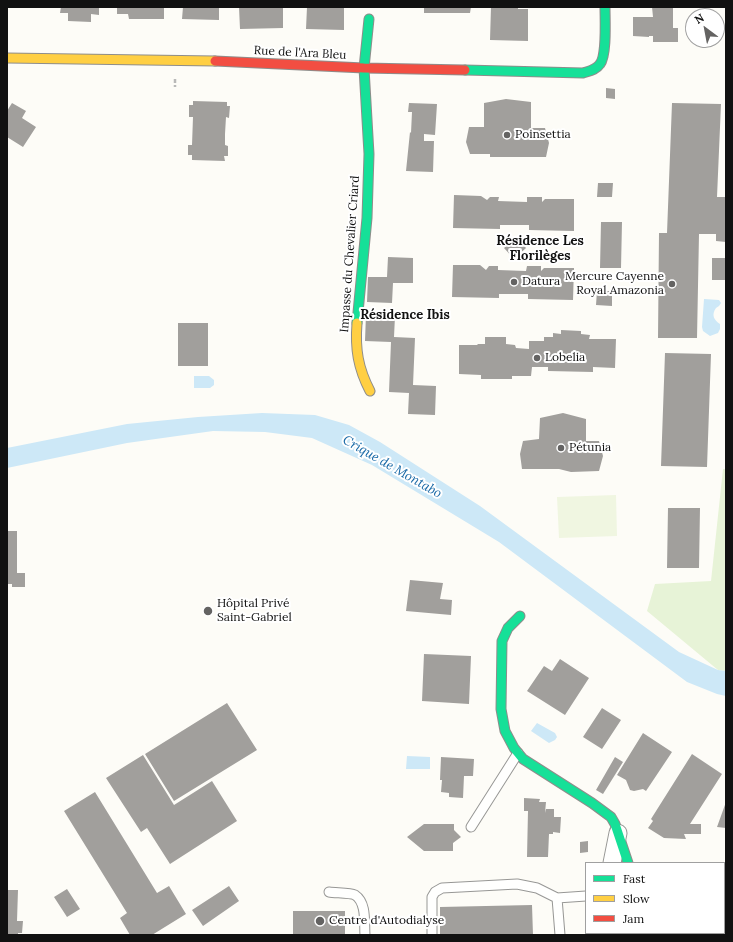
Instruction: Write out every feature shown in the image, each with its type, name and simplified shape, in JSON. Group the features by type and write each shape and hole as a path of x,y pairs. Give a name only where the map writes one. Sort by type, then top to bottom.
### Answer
{"street":[{"name":"Rue de l'Ara Bleu","path":"7,58 248,62 364,68 583,73 592,71 599,66 604,55 605,7"},
{"name":"Impasse du Chevalier Criard","path":"369,19 364,68 369,154 368,190 365,243 356,336 359,365 362,376 370,391"},
{"path":"520,616 508,628 502,645 501,709 505,731 523,759 603,811 611,818 615,824 628,862"},
{"path":"612,862 618,832"}],"lane":[{"path":"471,827 518,753"},
{"path":"432,935 432,897 435,892 442,888 517,884 538,888 557,898 585,896"},
{"path":"329,892 354,895 362,902 365,935"},
{"path":"557,898 560,935"}],"green space":[{"path":"723,469 726,469 726,671 718,670 647,611 655,584 711,581"},
{"path":"616,495 617,536 559,538 557,497"}],"water":[{"path":"704,299 719,300 721,303 714,311 713,315 716,321 720,324 720,329 718,333 710,336 703,331 702,327"},
{"path":"194,376 209,376 214,380 214,385 210,388 194,388"},
{"name":"Crique de Montabo","path":"262,413 315,415 349,425 380,442 480,506 679,652 718,670 726,671 726,696 687,682 499,542 372,465 312,438 265,432 213,431 127,443 7,468 7,448 127,424 198,417"},
{"path":"537,723 555,733 557,737 555,740 549,743 531,731"},
{"path":"407,756 430,757 430,769 406,769"}],"building":[{"path":"61,7 99,7 99,15 91,14 91,22 68,21 68,13 60,13"},
{"path":"117,7 164,7 164,19 129,19 128,14 117,14"},
{"path":"183,7 219,7 219,20 182,19"},
{"path":"239,7 283,7 283,28 240,29"},
{"path":"307,7 344,7 344,30 306,29"},
{"path":"424,7 471,7 470,13 424,13"},
{"path":"491,7 518,7 518,9 528,9 528,41 490,40"},
{"path":"652,7 673,7 673,28 678,28 678,42 653,42 653,36 633,36 633,17 653,17"},
{"path":"606,88 615,89 615,99 606,98"},
{"name":"Poinsettia","path":"506,99 531,102 531,128 545,128 549,143 546,157 490,157 490,154 470,154 466,142 469,127 484,127 484,103"},
{"path":"193,101 227,102 227,106 230,106 229,118 226,117 225,145 228,146 228,156 224,156 225,161 192,160 192,155 188,155 188,145 192,145 193,117 189,117 189,105 193,105"},
{"path":"12,103 26,111 22,118 36,127 23,147 7,137 7,111"},
{"path":"409,103 437,104 435,135 424,134 424,141 434,141 433,172 406,171 412,112 408,112"},
{"path":"672,103 721,104 717,197 726,197 726,242 716,241 716,234 699,234 697,338 658,338 659,233 667,233"},
{"path":"598,183 613,183 612,197 597,197"},
{"path":"454,195 481,196 487,200 490,197 499,197 498,201 527,202 527,197 542,197 542,202 545,199 574,199 574,231 529,230 529,225 500,225 500,229 453,228"},
{"path":"601,222 622,222 621,268 600,268"},
{"path":"516,237 526,248 514,259 504,248"},
{"path":"388,257 413,258 413,283 393,283 392,303 367,302 368,277 387,277"},
{"path":"712,258 726,258 726,280 712,280"},
{"name":"Datura","path":"453,265 480,265 486,270 489,266 498,266 498,270 526,271 527,266 541,266 541,271 544,268 574,268 573,300 528,299 528,294 499,294 499,298 452,297"},
{"path":"597,291 612,291 612,306 596,305"},
{"path":"366,314 395,316 394,337 415,338 413,385 436,386 435,415 408,414 409,393 389,392 391,342 365,341"},
{"path":"178,323 208,323 208,366 178,366"},
{"name":"Lobelia","path":"561,330 581,331 581,334 590,335 589,339 616,339 615,368 593,367 593,372 548,371 548,367 532,367 531,376 512,376 512,379 481,379 481,375 459,374 459,345 485,344 485,337 506,337 506,344 515,345 516,348 529,349 529,341 544,341 544,337 553,337 553,333 561,334"},
{"path":"665,353 711,354 707,467 661,466"},
{"name":"Pétunia","path":"563,413 586,419 586,441 599,441 603,456 599,471 571,472 559,469 522,469 520,454 523,441 539,439 540,418"},
{"path":"668,508 700,508 699,568 667,568"},
{"path":"7,531 17,531 17,573 25,573 25,587 12,587 12,584 7,584"},
{"path":"410,580 443,583 440,599 452,600 451,615 406,611"},
{"path":"424,654 471,656 469,704 422,701"},
{"path":"560,659 589,678 565,715 527,691 544,666 552,671"},
{"path":"227,703 257,750 174,801 145,754"},
{"path":"602,708 621,720 602,749 583,737"},
{"path":"643,733 672,752 646,791 643,789 634,791 630,790 626,780 617,775"},
{"path":"692,754 722,774 690,824 701,824 701,834 684,834 686,839 664,838 648,828 653,821 651,819"},
{"path":"143,755 174,805 212,781 237,821 170,864 147,828 141,832 106,778"},
{"path":"441,757 474,759 473,776 464,776 463,798 449,797 449,793 441,792"},
{"path":"615,757 623,762 603,794 596,790"},
{"path":"95,792 157,893 169,886 186,914 152,935 130,935 120,918 127,913 64,811"},
{"path":"524,798 540,799 539,802 546,802 545,813 546,809 554,809 554,817 561,817 560,833 553,832 553,834 549,834 548,857 527,857 528,811 524,811"},
{"path":"726,802 726,828 717,827"},
{"path":"424,824 454,824 454,830 461,837 453,843 453,851 424,851 407,837"},
{"path":"588,841 588,852 580,853 580,842"},
{"path":"229,886 239,901 203,926 192,910"},
{"path":"67,889 80,909 67,917 54,897"},
{"path":"7,890 18,890 17,921 23,921 22,933 18,933 18,935 7,935"},
{"path":"532,905 533,935 440,935 440,907"},
{"path":"293,911 345,911 345,935 293,935"},
{"path":"655,934 706,934 706,935"}],"traffic: fast":[{"path":"465,70 583,73 592,70 600,64 604,53 605,7"},
{"path":"357,323 367,218 369,154 364,68 369,19"},
{"path":"520,616 508,628 502,641 501,709 505,731 514,748 523,759 592,803 611,817 615,824 628,862"}],"traffic: slow":[{"path":"7,58 215,61"},
{"path":"357,323 356,341 358,358 370,391"}],"traffic: jam":[{"path":"215,61 364,68 465,70"}],"place":[{"name":"Poinsettia","path":"507,135"},
{"name":"Datura","path":"514,282"},
{"name":"Mercure Cayenne Royal Amazonia","path":"672,284"},
{"name":"Lobelia","path":"537,358"},
{"name":"Pétunia","path":"561,448"},
{"name":"Hôpital Privé Saint-Gabriel","path":"208,611"},
{"name":"Centre d'Autodialyse","path":"320,921"}],"district":[{"name":"Résidence Les Florilèges","path":"540,248"},
{"name":"Résidence Ibis","path":"405,315"}]}
